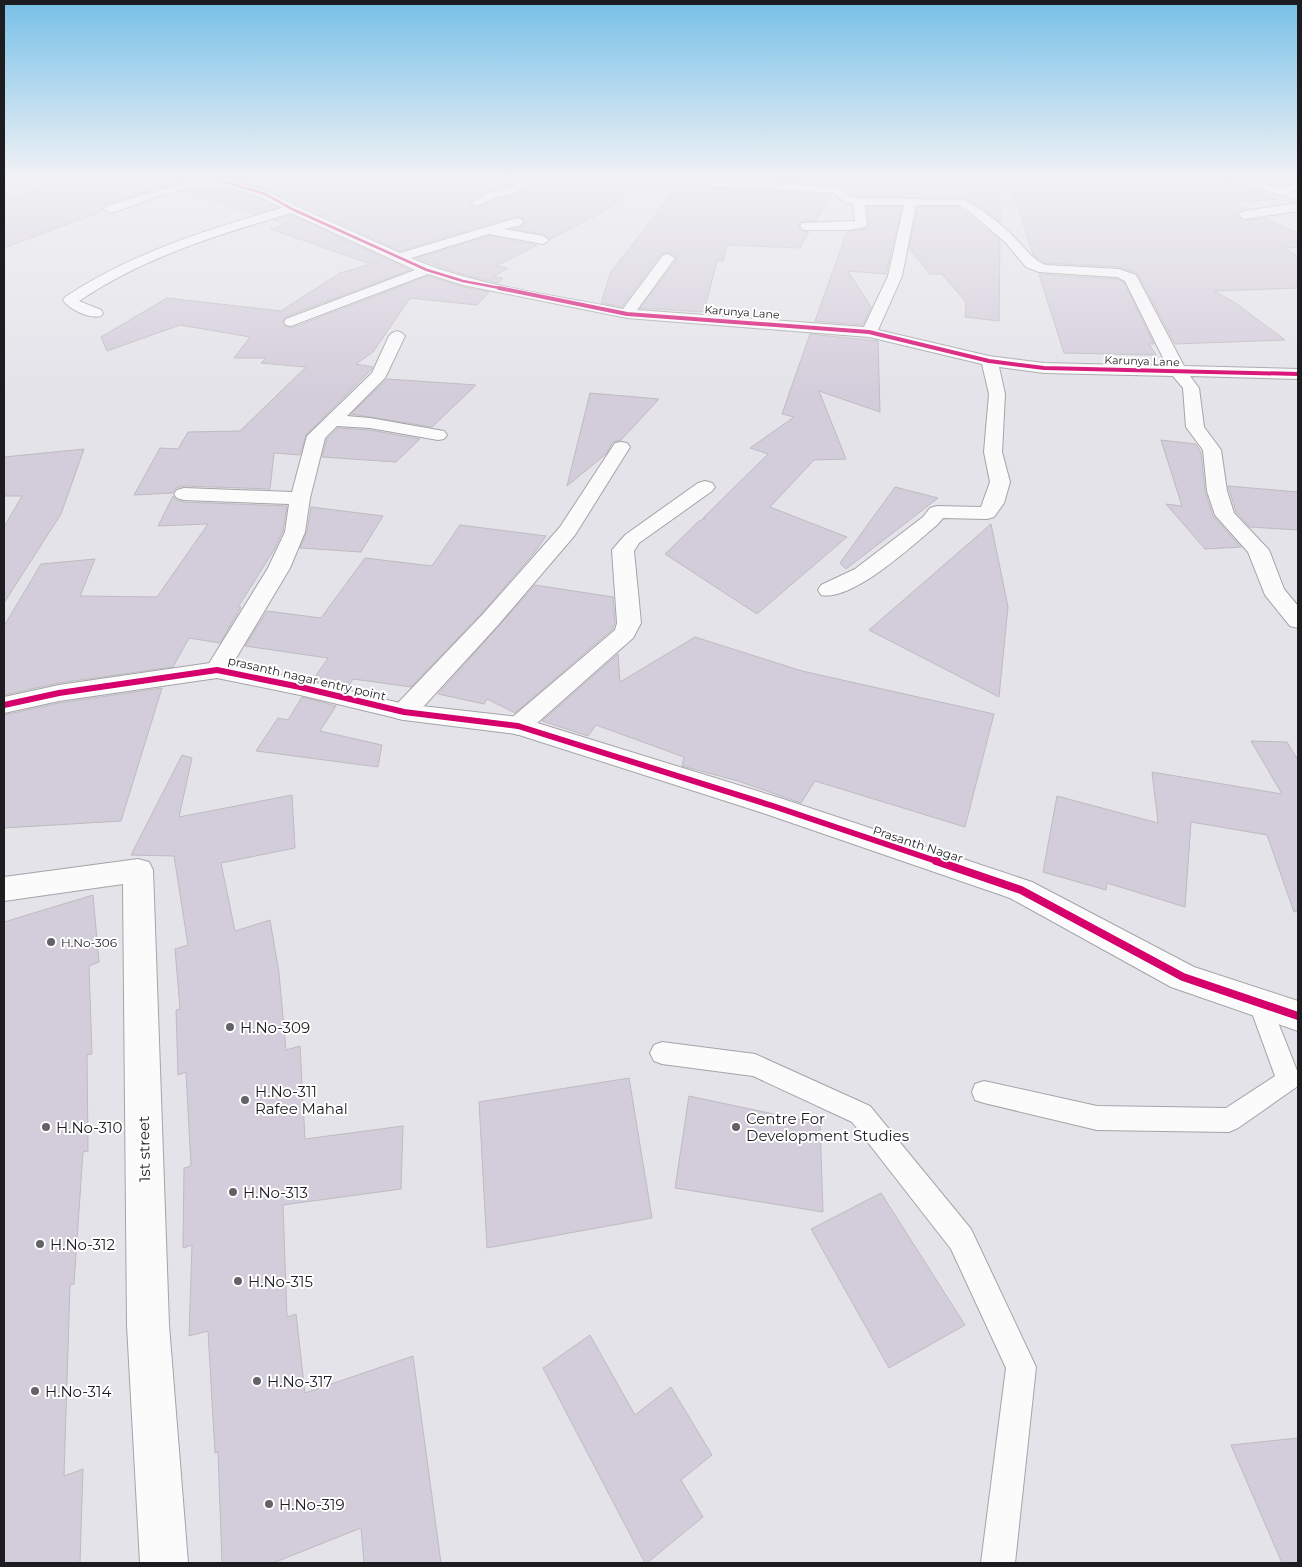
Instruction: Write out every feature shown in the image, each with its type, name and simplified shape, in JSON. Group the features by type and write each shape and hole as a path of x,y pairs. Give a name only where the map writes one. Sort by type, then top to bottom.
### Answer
{"street":[{"path":"96,312 75,305 70,300 111,274 139,259 164,249"},
{"name":"Karunya Lane","path":"382,249 427,270 463,281 627,314 869,332 989,361 1044,368 1298,374"},
{"path":"400,257 426,249"},
{"path":"869,332 895,276 901,249"},
{"path":"1019,249 1031,264 1044,269 1119,273 1131,278 1179,372 1191,388 1195,427 1212,450 1217,491 1225,515 1258,550 1273,590 1298,621"},
{"path":"627,314 668,258"},
{"path":"291,322 427,270"},
{"path":"217,670 255,610 295,532 300,498 316,436 379,375 397,336"},
{"path":"829,590 862,574 930,521 937,512 987,513 994,503 1000,482 993,452 997,394 989,361"},
{"path":"332,420 370,423 438,435"},
{"path":"404,712 491,619 568,531 621,447"},
{"path":"518,726 625,633 629,623 623,550 632,539 705,488"},
{"path":"184,494 300,498"},
{"name":"prasanth nagar entry point","path":"4,705 59,693 217,670 404,712 518,726"},
{"name":"Prasanth Nagar","path":"518,726 773,806 1020,890 1183,977 1298,1016"},
{"name":"1st street","path":"4,889 138,870 148,1325 164,1563"}],"lane":[{"path":"984,1092 1097,1118 1229,1120 1289,1080 1259,1002"},
{"path":"662,1053 755,1065 861,1114 961,1239 1021,1367 998,1563"}],"building":[{"path":"328,249 365,249 410,270 285,317 282,323 286,327 292,328 428,276 463,287 489,292 477,305 410,298 373,352 356,364 373,367 371,370 306,435 300,455 274,453 270,489 184,486 176,488 172,493 134,495 160,448 178,449 188,432 240,431 306,367 261,363 266,358 234,358 250,337 180,325 107,351 101,337 167,298 281,311 340,273 371,264"},
{"path":"446,249 529,249 496,266 508,268 493,277 503,278 498,283 462,274 417,258"},
{"path":"629,249 726,249 723,261 717,261 704,312 640,308 677,259 676,256 668,252 661,254 622,307 601,303 611,272"},
{"path":"841,249 892,249 886,274 848,271 871,307 863,325 815,321"},
{"path":"910,249 1000,249 999,321 965,317 966,302 942,274 930,274"},
{"path":"1031,249 1286,249 1298,256 1298,288 1214,291 1234,302 1285,340 1175,344 1137,273 1119,267 1046,263 1033,255"},
{"path":"1039,274 1116,279 1124,282 1154,344 1149,344 1156,355 1064,353"},
{"path":"810,334 878,341 880,412 819,391 846,459 814,460 770,507 847,537 757,614 665,554 699,521 706,518 703,518 768,454 750,448 794,417 782,414"},
{"path":"387,379 476,385 432,427 351,414"},
{"path":"590,393 659,399 621,440 613,442 606,454 567,486"},
{"path":"338,428 370,430 420,439 396,462 322,457 327,439"},
{"path":"1161,440 1196,444 1201,452 1205,491 1213,516 1241,547 1205,549 1166,504 1182,506"},
{"path":"84,449 61,514 4,603 4,527 22,496 4,496 4,457"},
{"path":"1228,486 1298,492 1298,530 1250,527 1236,512"},
{"path":"895,487 938,498 846,569 840,563"},
{"path":"173,496 176,500 184,502 287,506 283,531 274,550 238,607 241,607 220,643 189,638 173,667 59,683 4,695 4,626 41,564 95,559 80,596 157,597 208,524 158,526"},
{"path":"311,507 383,516 361,552 300,548 307,532"},
{"path":"991,524 1008,607 999,697 869,630"},
{"path":"460,525 546,536 534,553 482,613 411,687 353,679 347,688 313,680 328,658 245,646 267,611 321,618 365,558 432,566"},
{"path":"535,585 613,597 615,623 613,629 515,713 487,699 484,704 438,694"},
{"path":"695,637 802,671 994,714 965,827 815,781 801,803 738,781 682,766 684,757 596,725 588,736 542,721 618,654 620,682"},
{"path":"162,688 121,821 4,828 4,715 59,703"},
{"path":"302,697 336,706 320,731 382,745 378,767 256,751 278,718 288,720"},
{"path":"1251,741 1287,742 1298,760 1298,911 1294,912 1267,835 1191,822 1185,907 1107,883 1106,890 1043,872 1057,796 1158,823 1152,772 1282,794"},
{"path":"182,755 192,758 179,817 292,795 295,848 221,863 235,931 270,920 279,973 286,1050 300,1046 305,1139 403,1126 401,1189 283,1205 287,1317 296,1314 305,1393 413,1356 441,1563 364,1563 361,1528 273,1563 222,1563 218,1452 215,1453 208,1331 189,1336 192,1245 183,1248 184,1168 191,1166 186,1072 178,1075 176,1010 180,1009 175,949 188,945 174,856 131,855"},
{"path":"93,895 99,962 89,966 92,1054 87,1055 88,1151 83,1152 74,1284 70,1285 64,1476 83,1469 80,1563 4,1563 4,922"},
{"path":"629,1078 652,1218 487,1248 479,1102"},
{"path":"689,1096 820,1124 823,1212 675,1188"},
{"path":"881,1193 965,1325 889,1368 811,1229"},
{"path":"590,1335 635,1415 671,1387 712,1455 681,1480 703,1517 647,1563 645,1563 543,1368"},
{"path":"1298,1438 1298,1563 1282,1563 1231,1445"}],"cycle path":[{"path":"381,249 427,270 463,281 627,314 869,332 989,361 1044,368 1298,374"},
{"path":"4,705 59,693 217,670 300,687 404,712 518,726 773,806 1021,890 1183,977 1298,1016"}],"place":[{"name":"H.No-306","path":"51,942"},
{"name":"H.No-309","path":"230,1027"},
{"name":"H.No-311 Rafee Mahal","path":"245,1100"},
{"name":"H.No-310","path":"46,1127"},
{"name":"Centre For Development Studies","path":"736,1127"},
{"name":"H.No-313","path":"233,1192"},
{"name":"H.No-312","path":"40,1244"},
{"name":"H.No-315","path":"238,1281"},
{"name":"H.No-317","path":"257,1381"},
{"name":"H.No-314","path":"35,1391"},
{"name":"H.No-319","path":"269,1504"}]}
